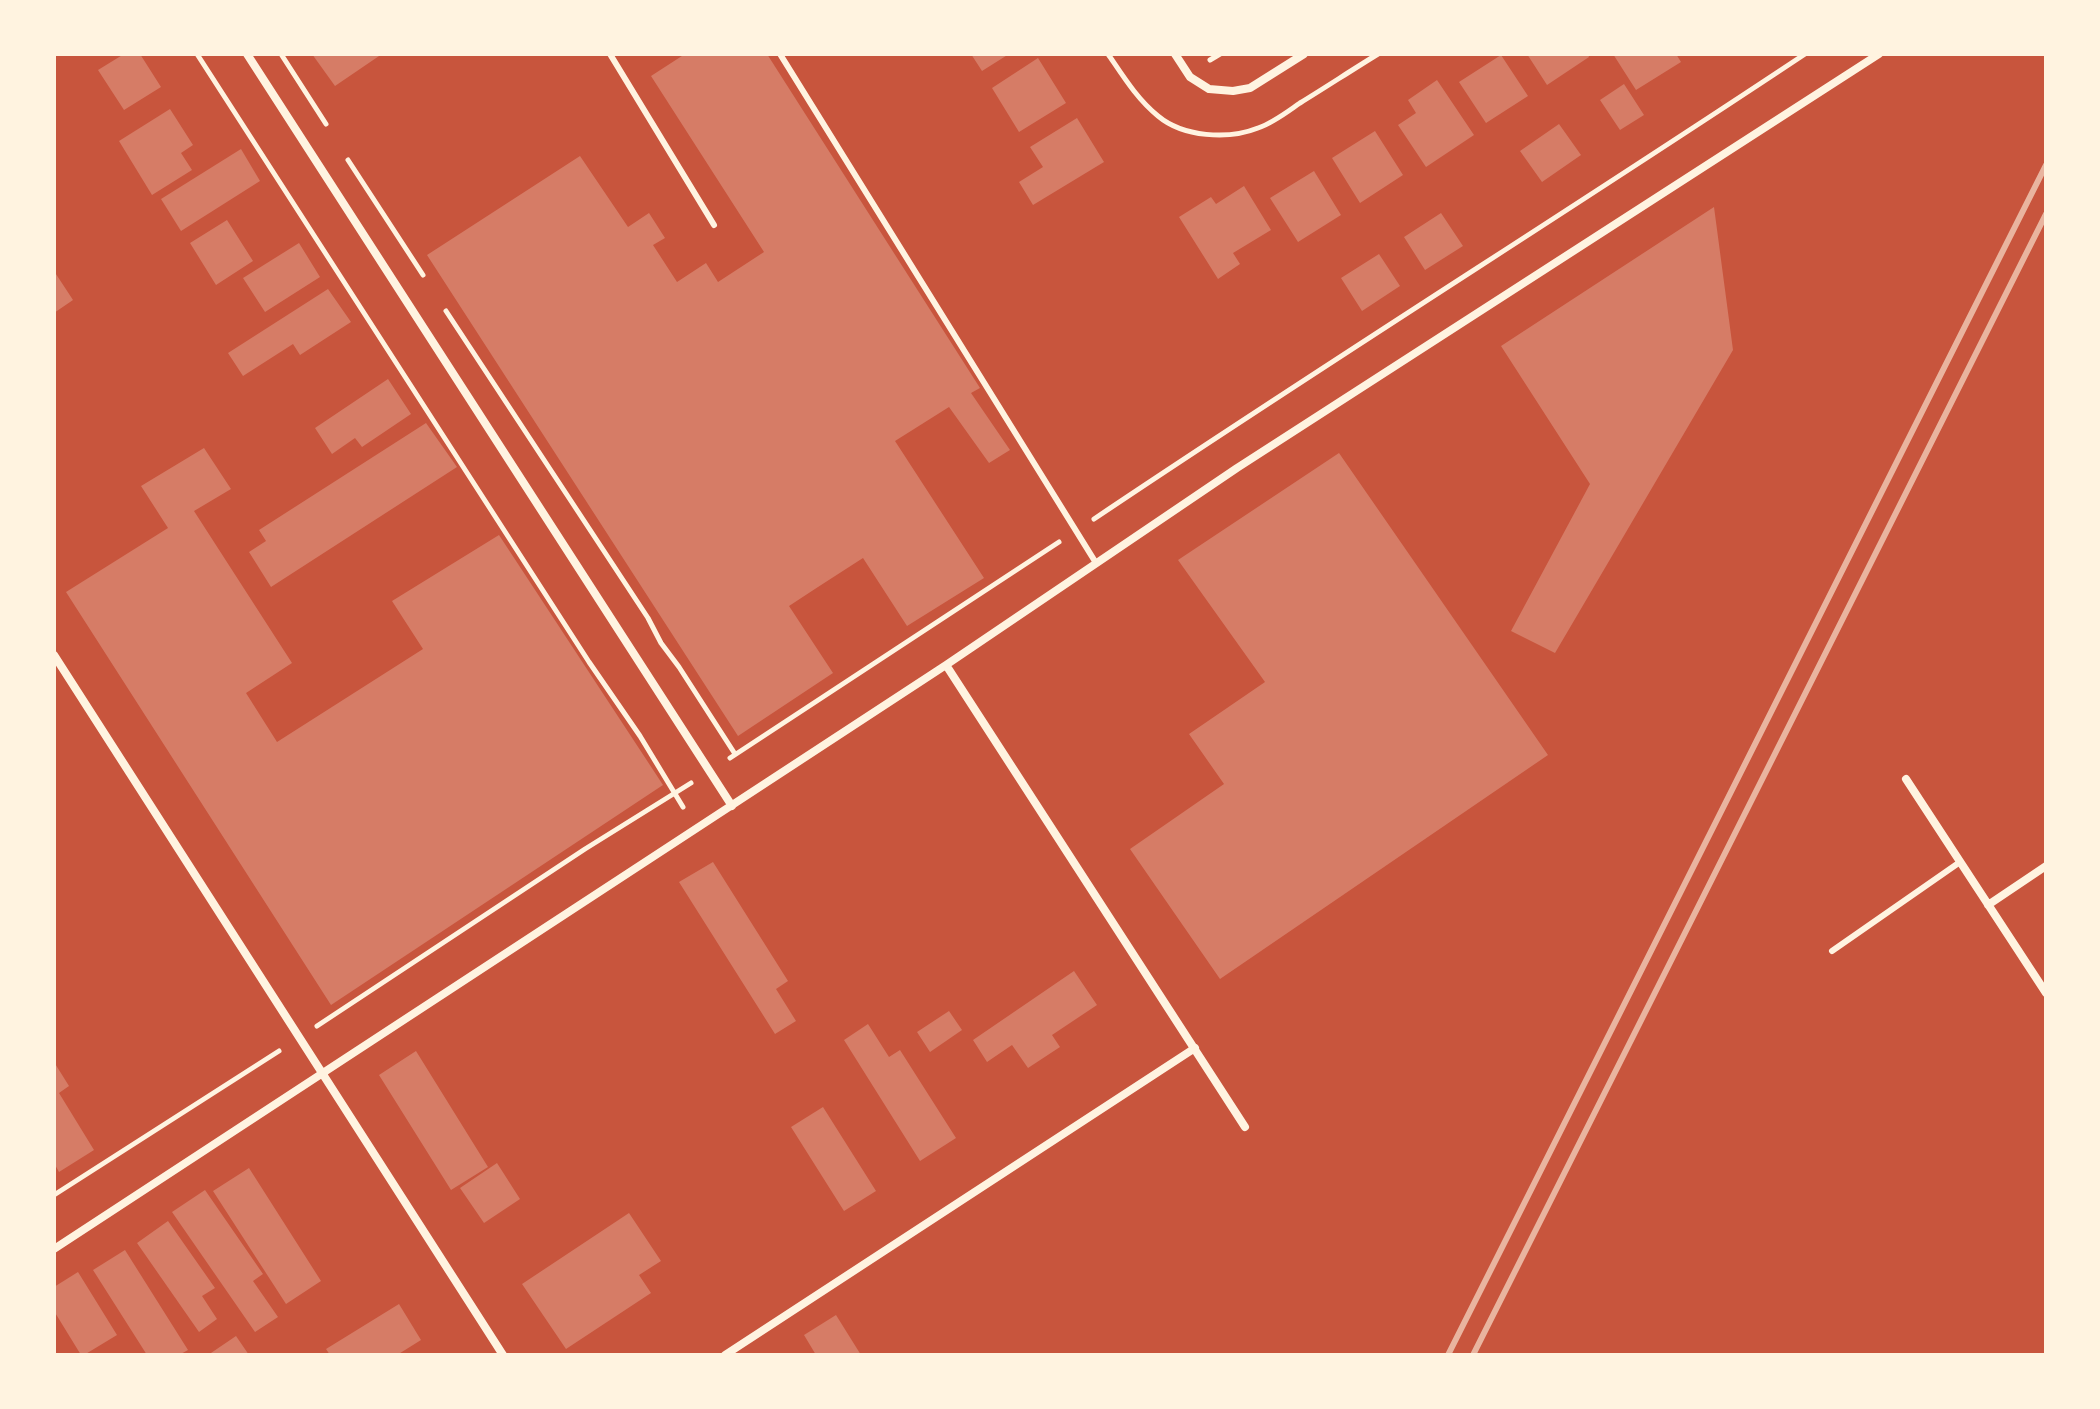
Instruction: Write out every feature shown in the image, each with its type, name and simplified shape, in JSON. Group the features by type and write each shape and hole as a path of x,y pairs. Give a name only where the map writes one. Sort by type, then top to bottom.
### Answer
{"street":[{"path":"247,54 732,806"},
{"path":"1175,54 1190,77 1209,89 1233,91 1250,88 1304,54"},
{"path":"54,1249 946,665 1237,468 1879,54"},
{"path":"54,655 503,1355"},
{"path":"946,665 1245,1127"},
{"path":"1906,779 2046,993"},
{"path":"1988,905 2046,866"},
{"path":"725,1355 1195,1048"}],"lane":[{"path":"610,54 714,225"},
{"path":"780,54 1096,563"},
{"path":"1832,951 1960,862"}],"path":[{"path":"197,54 697,829"},
{"path":"281,54 331,132"},
{"path":"54,1195 585,849 675,794 1805,54"},
{"path":"1214,56 1219,65"},
{"path":"347,157 429,285"},
{"path":"445,310 736,754"}],"building":[{"path":"124,54 140,54 161,87 124,110 98,70"},
{"path":"312,54 382,54 335,86"},
{"path":"685,54 767,54 980,388 971,393 1010,450 989,463 949,407 895,441 984,578 907,626 863,558 789,606 833,673 738,736 427,255 580,156 628,227 649,213 665,238 653,245 677,282 706,263 718,282 764,252 651,76"},
{"path":"971,54 1009,54 982,71"},
{"path":"1527,54 1588,54 1589,57 1547,85"},
{"path":"1613,54 1676,54 1681,62 1636,90"},
{"path":"1501,55 1528,96 1486,123 1459,82"},
{"path":"1038,58 1066,103 1019,132 992,88"},
{"path":"1437,80 1474,135 1426,167 1398,125 1416,113 1408,100"},
{"path":"1624,84 1644,115 1620,130 1600,100"},
{"path":"170,109 193,145 181,153 192,170 152,195 119,141"},
{"path":"1077,118 1104,162 1033,205 1019,182 1043,167 1030,147"},
{"path":"1559,124 1581,155 1542,182 1520,151"},
{"path":"1375,131 1403,175 1360,203 1332,158"},
{"path":"241,149 260,181 181,231 161,199"},
{"path":"1314,171 1341,215 1298,242 1270,198"},
{"path":"1244,186 1271,230 1233,253 1240,264 1218,279 1179,217 1211,197 1216,204"},
{"path":"1714,207 1733,350 1555,653 1511,631 1590,484 1501,346"},
{"path":"1441,213 1463,246 1425,270 1404,237"},
{"path":"227,220 253,261 216,285 190,243"},
{"path":"299,243 320,277 265,312 243,278"},
{"path":"1379,254 1400,286 1362,311 1341,278"},
{"path":"54,271 73,300 54,313"},
{"path":"328,289 351,322 300,355 293,344 243,376 228,353"},
{"path":"388,379 411,414 362,447 355,438 332,454 315,428"},
{"path":"426,423 457,467 271,587 249,552 266,541 259,530"},
{"path":"204,448 231,489 194,511 292,663 246,693 277,742 423,649 392,601 499,535 663,785 331,1005 66,592 168,528 141,486"},
{"path":"1339,453 1548,755 1220,979 1130,849 1224,784 1189,734 1265,682 1178,560"},
{"path":"713,862 788,981 776,989 796,1021 775,1034 679,882"},
{"path":"1074,971 1097,1005 1052,1035 1060,1047 1028,1068 1012,1045 987,1062 973,1040"},
{"path":"949,1011 962,1030 930,1052 917,1032"},
{"path":"868,1024 889,1057 900,1050 956,1138 920,1161 844,1040"},
{"path":"416,1051 488,1167 451,1190 379,1075"},
{"path":"54,1062 69,1086 59,1093 94,1150 59,1172 54,1163"},
{"path":"823,1107 876,1191 844,1211 791,1127"},
{"path":"497,1163 520,1199 484,1223 460,1188"},
{"path":"249,1168 321,1281 286,1304 213,1191"},
{"path":"205,1190 263,1274 253,1281 278,1317 255,1332 172,1212"},
{"path":"629,1213 661,1261 639,1275 651,1293 566,1349 522,1284"},
{"path":"168,1221 215,1288 202,1296 217,1319 199,1332 137,1243"},
{"path":"125,1250 188,1350 179,1355 147,1355 93,1270"},
{"path":"78,1272 117,1335 84,1355 81,1355 54,1311 54,1287"},
{"path":"399,1304 421,1340 397,1355 330,1355 326,1349"},
{"path":"836,1315 861,1355 816,1355 804,1335"},
{"path":"236,1336 249,1355 208,1355"}],"railway":[{"path":"1448,1355 2046,165"},
{"path":"1473,1355 2046,214"}]}
